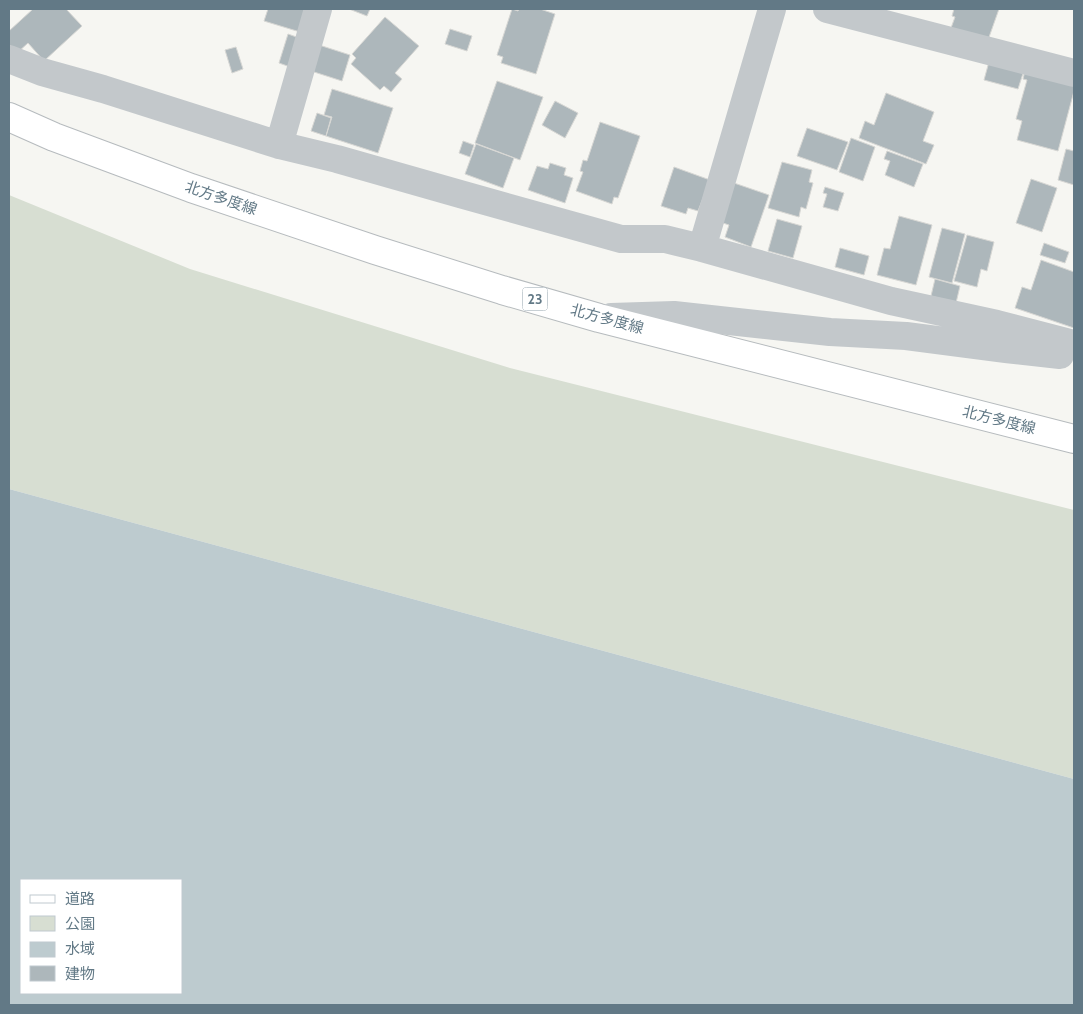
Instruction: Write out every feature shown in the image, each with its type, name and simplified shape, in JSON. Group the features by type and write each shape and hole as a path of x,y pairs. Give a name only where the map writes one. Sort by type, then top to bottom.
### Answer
{"main road":[{"name":"北方多度線","path":"9,117 54,137 191,188 384,253 502,290 599,318 1074,439"}],"street":[{"path":"278,145 318,9"},
{"path":"702,248 772,9"},
{"path":"827,9 1074,73"},
{"path":"9,59 42,72 104,89 278,145 337,159 621,238 665,239 891,301 997,324 1074,344"},
{"path":"599,318 674,315 830,332 906,336 1074,356"}],"green space":[{"path":"9,195 190,269 510,368 1074,510 1074,779 9,489"}],"water":[{"path":"9,489 1074,779 1074,1005 9,1005"}],"building":[{"path":"33,9 66,9 82,26 44,61 28,43 17,53 9,44 9,31"},
{"path":"268,9 308,9 300,32 264,21"},
{"path":"349,9 370,9 367,16"},
{"path":"512,9 518,11 519,9 540,9 555,14 536,74 501,63 503,57 497,55"},
{"path":"954,9 999,9 988,40 951,28 955,17 952,16"},
{"path":"385,17 419,46 395,73 402,79 391,92 384,86 380,90 351,64 356,58 352,54"},
{"path":"450,29 472,36 467,51 445,44"},
{"path":"288,34 302,39 293,68 279,63"},
{"path":"316,44 350,55 342,81 308,70"},
{"path":"236,47 243,69 232,73 225,50"},
{"path":"990,58 1025,67 1018,89 984,80"},
{"path":"1026,67 1074,80 1074,91 1058,151 1017,140 1022,121 1016,119 1027,80 1023,79"},
{"path":"497,81 543,97 520,160 475,143"},
{"path":"332,89 393,108 378,153 326,136 332,117 324,115"},
{"path":"886,93 934,112 923,141 934,145 926,164 859,138 865,121 874,125"},
{"path":"555,101 578,113 565,138 542,125"},
{"path":"317,113 331,118 326,136 311,131"},
{"path":"600,122 640,136 618,198 614,197 612,204 576,191 583,172 580,171 583,160 587,161"},
{"path":"807,128 848,142 837,170 797,156"},
{"path":"851,138 875,147 863,181 839,172"},
{"path":"463,141 474,145 470,157 459,153"},
{"path":"476,144 514,158 503,188 465,174"},
{"path":"1066,149 1074,151 1074,185 1058,180"},
{"path":"887,151 923,164 914,187 885,175 890,161 884,159"},
{"path":"782,162 812,170 809,182 813,183 806,209 801,207 799,217 768,208"},
{"path":"550,163 566,168 564,175 573,178 565,203 528,190 537,166 548,169"},
{"path":"674,167 710,180 698,211 688,208 686,214 661,206"},
{"path":"1031,179 1057,188 1042,232 1016,223"},
{"path":"734,183 769,195 751,247 725,237 729,225 720,222"},
{"path":"825,187 844,193 838,211 823,207 827,194 823,193"},
{"path":"899,216 932,225 916,285 877,275 884,248 890,249"},
{"path":"777,219 802,226 793,258 768,251"},
{"path":"942,228 965,234 952,283 929,277"},
{"path":"967,235 994,242 987,271 981,269 977,287 954,281"},
{"path":"1044,243 1069,252 1065,263 1040,255"},
{"path":"840,248 869,256 864,275 835,267"},
{"path":"1041,260 1074,272 1074,328 1015,308 1022,287 1031,290"},
{"path":"935,279 960,286 956,303 931,296"}]}
